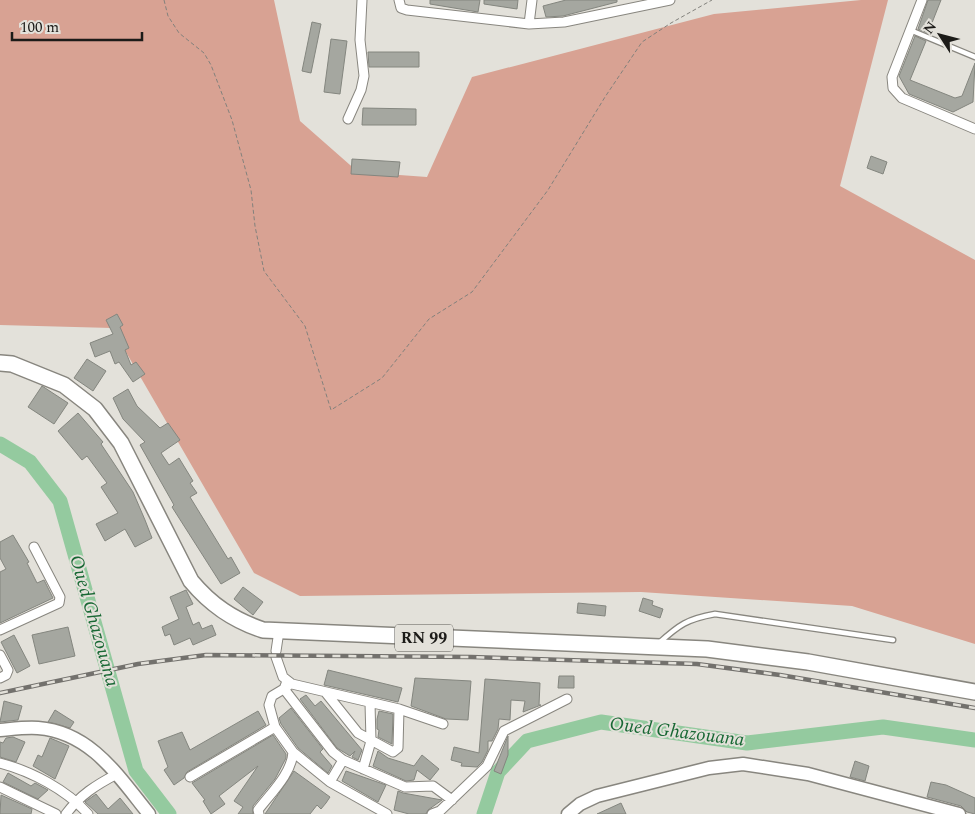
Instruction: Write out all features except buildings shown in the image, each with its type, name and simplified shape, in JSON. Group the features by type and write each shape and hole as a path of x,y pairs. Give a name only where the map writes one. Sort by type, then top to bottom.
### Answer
{"main road":[{"name":"RN 99","path":"0,363 12,364 64,385 95,409 121,443 191,581 206,598 229,616 263,630 707,649 781,658 975,692"},
{"path":"0,730 38,728 57,731 92,748 117,774 149,814"},
{"path":"568,814 580,804 598,796 709,768 743,764 808,774 959,814"}],"street":[{"path":"348,119 361,90 364,76 360,40 362,0"},
{"path":"399,0 401,8 407,10 529,24 564,22 668,0"},
{"path":"529,24 532,0"},
{"path":"922,0 892,77 894,91 902,98 974,127"},
{"path":"0,630 59,603 60,597 34,547"},
{"path":"279,631 276,654 278,666 288,685 333,752 343,760 405,788 433,786 452,800"},
{"path":"0,655 8,670 7,674 0,678"},
{"path":"387,814 330,782 293,752 275,727 269,701 272,696 288,685 399,709 443,724"},
{"path":"326,693 358,733 393,752 397,750 399,709"},
{"path":"432,814 440,811 487,766 504,731 566,699"},
{"path":"364,770 371,741 370,703"},
{"path":"190,777 275,727"},
{"path":"260,814 258,810 293,760 293,752"},
{"path":"330,782 343,760"},
{"path":"0,763 42,781 76,800 88,814"},
{"path":"66,814 76,800 96,785 117,774"},
{"path":"0,787 56,814"}],"lane":[{"path":"910,30 975,57"},
{"path":"654,648 680,624 692,618 715,614 893,640"}],"path":[{"path":"164,0 168,16 179,33 204,53 211,65 215,80 232,120 251,190 255,226 264,270 304,326 330,410 382,378 429,319 472,292 548,190 605,97 642,42 712,0"}],"shaded area":[{"path":"0,0 274,0 300,121 358,172 427,177 472,77 714,14 861,0 888,0 840,186 975,260 975,644 852,606 641,592 300,596 254,573 112,328 0,325"}],"waterway":[{"name":"Oued Ghazouana","path":"0,444 30,462 60,501 136,771 169,814"},
{"name":"Oued Ghazouana","path":"484,814 498,772 527,741 601,722 747,743 883,727 975,740"}],"railway":[{"path":"0,693 138,664 206,655 471,657 697,664 780,675 975,708"}]}
